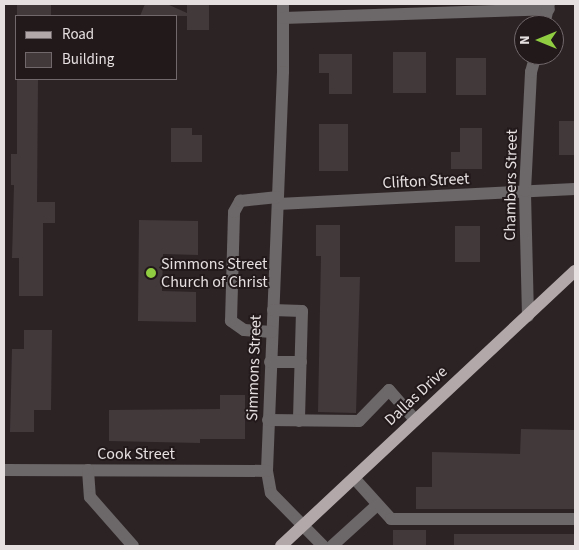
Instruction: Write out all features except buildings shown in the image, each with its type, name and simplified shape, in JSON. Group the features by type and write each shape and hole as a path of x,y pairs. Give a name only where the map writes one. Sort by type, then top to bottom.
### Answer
{"main road":[{"name":"Dallas Drive","path":"281,546 414,419 575,271"}],"street":[{"name":"Simmons Street","path":"283,4 278,200 267,471 271,493 323,546"},
{"path":"283,18 361,10 549,6"},
{"name":"Chambers Street","path":"528,316 526,191 531,72 533,65"},
{"name":"Clifton Street","path":"272,332 244,330 231,320 234,212 240,201 575,189"},
{"path":"273,310 302,311 300,421"},
{"path":"270,362 301,362"},
{"path":"268,420 359,421 389,390 414,419"},
{"name":"Cook Street","path":"4,470 267,471"},
{"path":"88,470 90,496 133,546"},
{"path":"354,478 391,519 575,520"},
{"path":"332,546 377,505"}],"place":[{"name":"Simmons Street Church of Christ","path":"151,273"}]}
